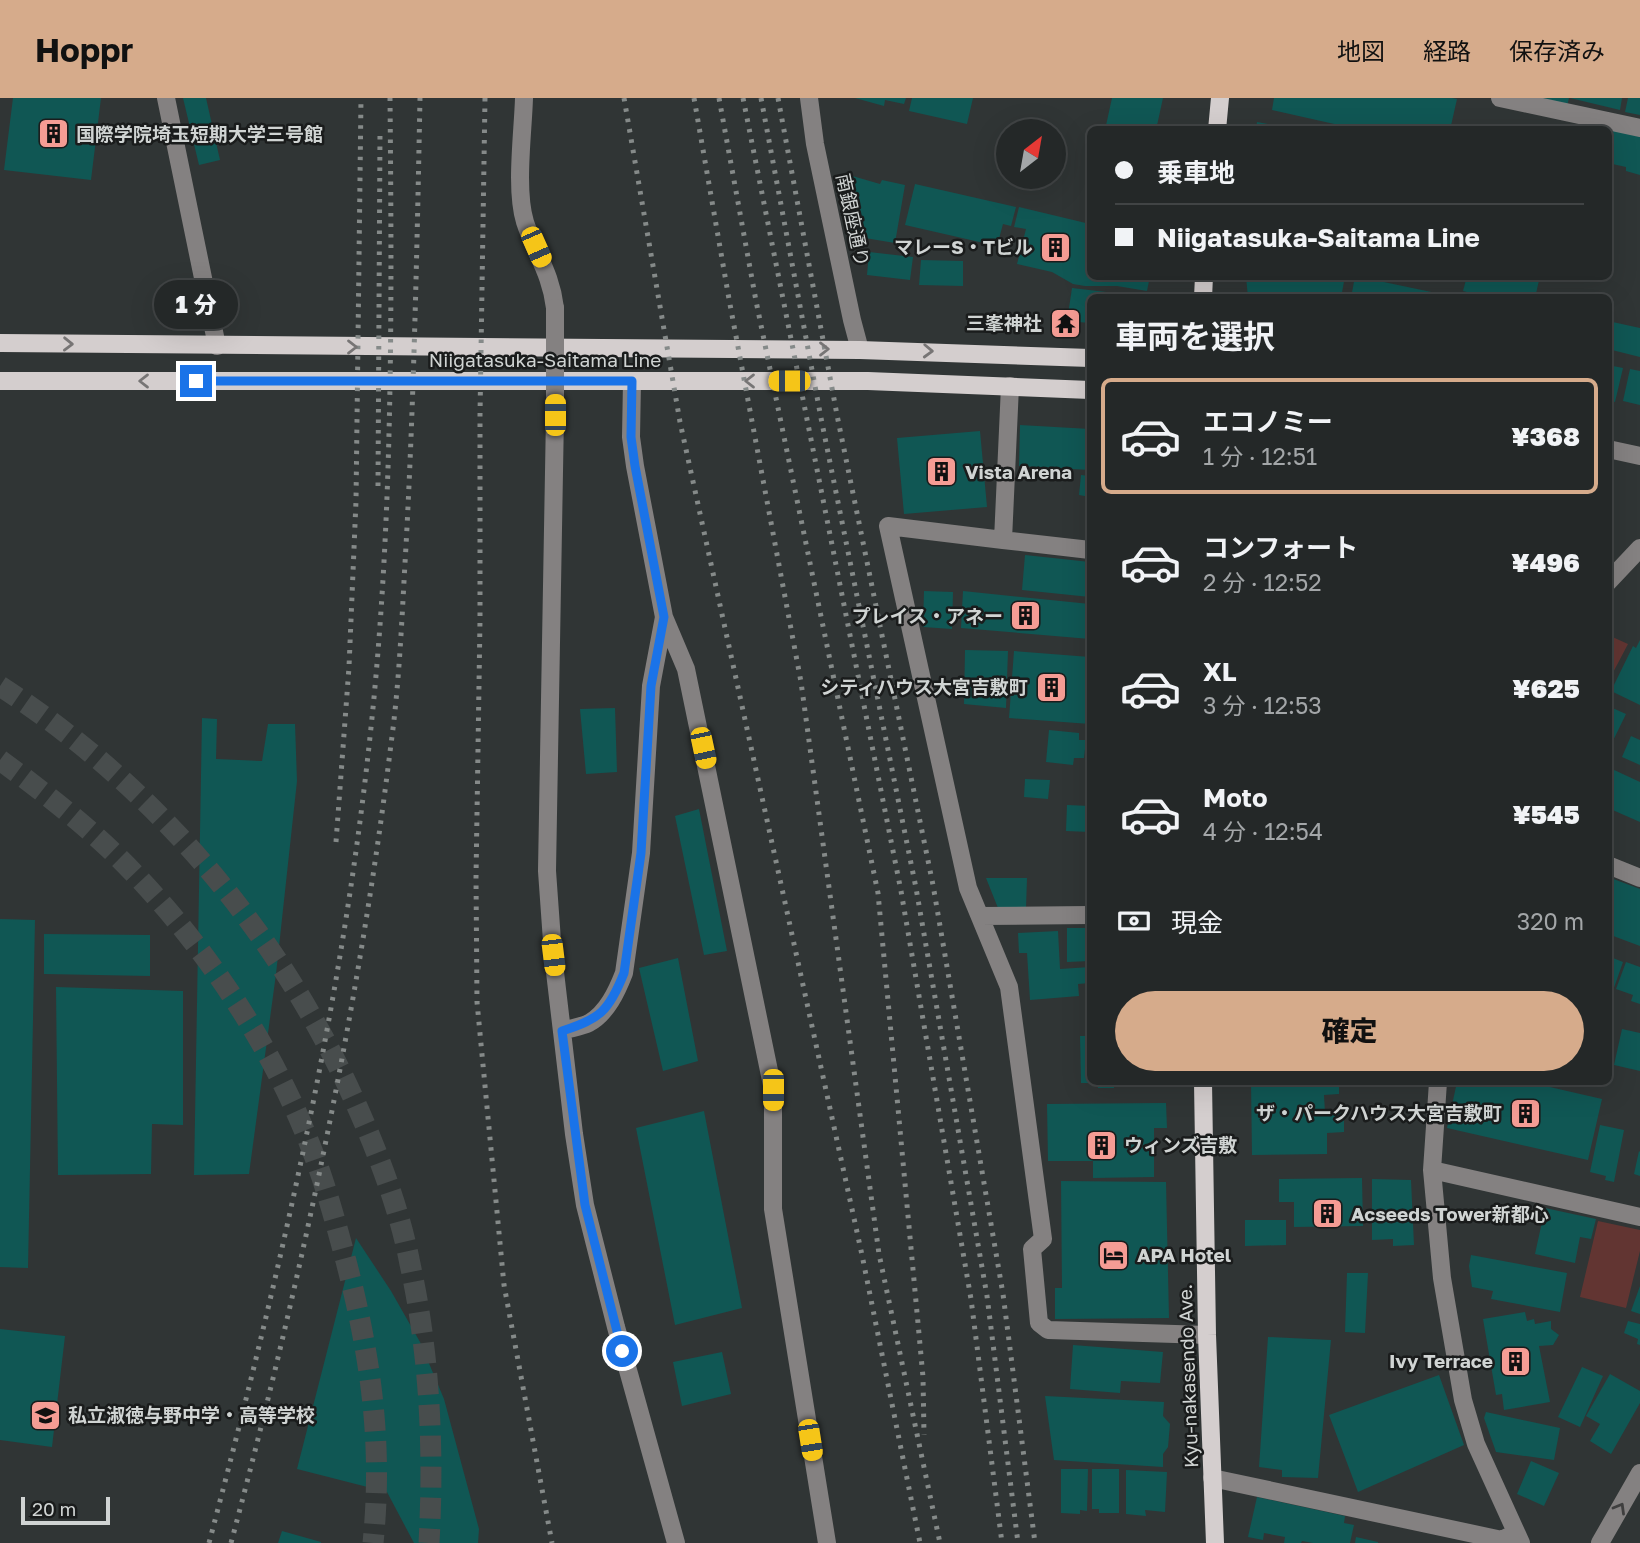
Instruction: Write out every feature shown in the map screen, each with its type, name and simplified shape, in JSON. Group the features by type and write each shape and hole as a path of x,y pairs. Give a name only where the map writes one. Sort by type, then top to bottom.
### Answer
{"main road":[{"path":"1217,126 1220,98"},
{"name":"Niigatasuka-Saitama Line","path":"0,344 860,350 1087,358"},
{"name":"Niigatasuka-Saitama Line","path":"0,381 868,381 1087,390"},
{"name":"Kyu-nakasendo Ave.","path":"1203,1085 1215,1543"}],"street":[{"path":"166,98 217,346"},
{"path":"524,98 520,194 525,222 547,272 555,308 547,871 553,955 585,1205 676,1543"},
{"name":"南銀座通り","path":"810,98 816,144 860,350"},
{"path":"1500,98 1640,128"},
{"path":"632,381 631,437 664,617 687,669 773,1090 774,1209 827,1543"},
{"path":"1003,540 1010,386"},
{"path":"1612,450 1640,456"},
{"path":"1087,550 888,526 968,888 1009,987 1043,1239 1032,1249 1039,1323 1048,1330 1208,1335"},
{"path":"1612,578 1640,548"},
{"path":"562,1031 588,1023 600,1014 624,973 641,853 651,686 664,617"},
{"path":"1612,867 1640,878"},
{"path":"981,916 1087,915"},
{"path":"1212,1478 1503,1540 1518,1538 1476,1444 1462,1400 1442,1278 1432,1170 1438,1085"},
{"path":"1432,1170 1640,1217"},
{"path":"1600,1543 1640,1473"}],"shaded area":[{"path":"1612,637 1628,644 1612,674"},
{"path":"1598,1221 1640,1230 1640,1251 1626,1308 1580,1297"}],"building":[{"name":"国際学院埼玉短期大学三号館","path":"13,98 101,98 91,180 4,170"},
{"path":"183,98 206,98 220,160 199,165"},
{"path":"855,98 906,98 904,104 885,100 884,106"},
{"path":"912,98 973,98 967,124 909,111"},
{"path":"1112,98 1163,98 1157,126 1106,126"},
{"path":"1274,98 1457,99 1451,126 1343,126 1272,110"},
{"path":"1538,98 1569,98 1567,106"},
{"path":"1570,98 1622,98 1620,110"},
{"path":"1628,98 1640,98 1640,115 1625,112"},
{"path":"1257,122 1278,126 1256,126"},
{"path":"1612,128 1640,135 1640,175 1626,171 1626,167 1612,164"},
{"path":"849,175 880,184 882,180 905,185 895,243 853,236 851,222 858,194 846,191"},
{"path":"915,184 1016,207 1011,226 1003,224 997,246 905,225"},
{"name":"マレーS・Tビル","path":"1019,207 1087,223 1087,280 1149,280 1147,291 1117,286 1073,284 1052,272 1017,264 1026,229 1014,227"},
{"path":"869,252 913,257 910,280 867,275"},
{"path":"921,260 963,261 963,286 919,285"},
{"path":"1246,280 1344,280 1342,294 1248,294"},
{"path":"1354,280 1374,280 1441,294 1352,294"},
{"path":"1466,280 1539,280 1536,294 1475,294 1463,291"},
{"path":"1072,288 1124,294 1087,294 1087,323 1067,321"},
{"path":"1612,322 1640,328 1640,357 1612,350"},
{"path":"1612,366 1623,368 1615,402 1612,401"},
{"path":"1630,369 1640,371 1640,405 1623,401"},
{"path":"1020,425 1087,429 1087,470 1019,466"},
{"name":"Vista Arena","path":"980,431 987,507 904,514 897,438"},
{"path":"1081,475 1087,476 1087,496 1079,495"},
{"path":"1025,555 1087,562 1087,597 1022,590"},
{"path":"924,591 953,592 952,629 923,627"},
{"name":"プレイス・アネー","path":"963,591 1087,604 1087,639 961,628"},
{"path":"1640,640 1640,705 1612,691 1633,646 1636,648"},
{"path":"965,650 1008,651 1006,708 964,704"},
{"name":"シティハウス大宮吉敷町","path":"1014,651 1087,657 1087,724 1009,718"},
{"path":"615,708 617,772 586,774 580,709"},
{"path":"1612,708 1626,714 1612,743"},
{"path":"202,718 217,719 216,759 262,761 268,724 295,724 297,781 276,974 249,1174 194,1175"},
{"path":"1049,730 1079,733 1079,740 1086,740 1084,758 1074,758 1073,765 1046,762"},
{"path":"1631,736 1640,740 1640,765 1622,757"},
{"path":"1612,769 1640,782 1640,822 1612,810"},
{"path":"1025,779 1050,780 1048,799 1024,797"},
{"path":"1067,805 1087,806 1087,832 1066,831"},
{"path":"699,809 727,951 704,955 675,816"},
{"path":"986,878 1027,878 1026,908 998,908"},
{"path":"1612,878 1640,889 1640,946 1612,936"},
{"path":"0,919 35,920 28,1268 0,1267"},
{"path":"1067,928 1087,928 1087,961 1067,962"},
{"path":"1058,931 1060,969 1087,967 1087,983 1078,984 1079,996 1030,1000 1027,953 1019,953 1018,933"},
{"path":"44,934 150,935 150,976 44,974"},
{"path":"678,958 698,1061 663,1071 639,968"},
{"path":"1612,958 1623,962 1612,993"},
{"path":"1626,962 1640,967 1640,1004 1631,1001 1633,995 1616,989"},
{"path":"56,987 183,991 183,1125 152,1124 151,1174 58,1175"},
{"path":"1622,1029 1640,1033 1640,1071 1614,1065"},
{"path":"1080,1036 1087,1036 1087,1083 1081,1083"},
{"path":"1098,1085 1114,1085 1114,1088 1098,1088"},
{"path":"1251,1085 1339,1085 1339,1094 1324,1095 1325,1113 1344,1113 1344,1132 1327,1133 1327,1154 1252,1155"},
{"name":"ザ・パークハウス大宮吉敷町","path":"1456,1085 1541,1085 1602,1099 1588,1160 1447,1128"},
{"name":"ウィンズ吉敷","path":"1166,1103 1167,1128 1154,1128 1154,1177 1093,1178 1093,1161 1048,1161 1047,1104"},
{"path":"704,1111 742,1308 675,1325 636,1128"},
{"path":"1600,1125 1624,1130 1614,1182 1605,1180 1606,1176 1590,1172"},
{"path":"1640,1152 1640,1176 1634,1174"},
{"name":"Acseeds Tower新都心","path":"1362,1178 1363,1226 1294,1227 1294,1202 1279,1202 1279,1179"},
{"path":"1372,1179 1411,1180 1414,1245 1393,1246 1393,1239 1372,1240"},
{"name":"APA Hotel","path":"1061,1181 1166,1182 1169,1318 1055,1319 1055,1288 1062,1288"},
{"path":"1545,1208 1596,1219 1591,1239 1580,1237 1575,1263 1535,1254"},
{"path":"1245,1220 1286,1220 1286,1245 1245,1246"},
{"path":"356,1238 420,1342 444,1399 479,1529 478,1543 414,1543 387,1492 297,1469"},
{"path":"1471,1255 1567,1273 1560,1312 1491,1299 1493,1291 1472,1287 1469,1266"},
{"path":"1347,1273 1368,1273 1365,1333 1345,1332"},
{"path":"1640,1286 1640,1314 1631,1311"},
{"name":"Ivy Terrace","path":"1525,1312 1527,1321 1534,1319 1535,1324 1551,1321 1551,1329 1559,1335 1553,1345 1539,1346 1550,1402 1504,1410 1502,1394 1496,1395 1483,1319"},
{"path":"1628,1321 1640,1324 1640,1345 1637,1344 1638,1339 1624,1333"},
{"path":"0,1329 65,1336 52,1447 0,1440"},
{"path":"1268,1337 1331,1340 1318,1478 1282,1477 1282,1470 1259,1467"},
{"path":"1073,1345 1163,1352 1160,1383 1121,1381 1120,1393 1070,1389"},
{"path":"722,1352 731,1394 682,1406 673,1362"},
{"path":"1582,1367 1603,1376 1580,1427 1558,1417"},
{"path":"1610,1374 1640,1391 1640,1403 1611,1454 1590,1441 1600,1424 1586,1416"},
{"path":"1439,1375 1464,1445 1358,1492 1329,1415"},
{"path":"1045,1396 1164,1402 1163,1416 1170,1424 1163,1467 1054,1460"},
{"path":"1486,1412 1560,1428 1554,1460 1496,1452 1484,1418"},
{"path":"1531,1461 1559,1473 1544,1506 1517,1494"},
{"path":"1061,1469 1088,1469 1087,1511 1080,1510 1080,1514 1061,1513"},
{"path":"1092,1469 1119,1469 1119,1513 1099,1513 1099,1509 1092,1509"},
{"path":"1126,1470 1167,1472 1165,1512 1145,1510 1146,1516 1126,1514"},
{"path":"1257,1497 1345,1516 1344,1523 1354,1525 1350,1543 1284,1543 1285,1537 1264,1533 1263,1540 1248,1537"},
{"path":"282,1531 321,1542 321,1543 278,1543"},
{"path":"1356,1537 1378,1542 1378,1543 1355,1543"}],"tunnel":[{"path":"0,686 58,727 113,772 164,821 212,873 255,928 294,987 329,1049 360,1113 382,1168 401,1225 417,1298 429,1403 429,1543"},
{"path":"0,760 104,844 148,888 205,957 254,1031 276,1070 317,1164 355,1297 373,1401 377,1471 373,1543"}],"railway":[{"path":"336,842 349,667 356,501 361,98"},
{"path":"209,1543 260,1344 305,1143 325,1042 358,839 378,657 387,497 391,338 390,98"},
{"path":"231,1543 304,1246 344,1046 378,845 399,670 409,490 420,98"},
{"path":"485,98 480,415 477,1002 504,1285 552,1543"},
{"path":"624,98 680,422 862,1255 920,1543"},
{"path":"694,98 801,682 879,1254 940,1543"},
{"path":"719,98 756,301 878,893 923,1377 924,1435"},
{"path":"743,98 901,891 971,1299 1002,1543"},
{"path":"761,98 821,418 916,888 987,1296 1018,1543"},
{"path":"778,98 837,415 933,885 1003,1294 1035,1543"},
{"path":"378,486 380,133"}],"place":[{"name":"国際学院埼玉短期大学三号館","path":"53,134"},
{"name":"マレーS・Tビル","path":"1056,247"},
{"name":"三峯神社","path":"1065,323"},
{"name":"Vista Arena","path":"942,472"},
{"name":"プレイス・アネー","path":"1026,616"},
{"name":"シティハウス大宮吉敷町","path":"1051,687"},
{"name":"ザ・パークハウス大宮吉敷町","path":"1525,1113"},
{"name":"ウィンズ吉敷","path":"1101,1145"},
{"name":"Acseeds Tower新都心","path":"1328,1214"},
{"name":"APA Hotel","path":"1114,1255"},
{"name":"Ivy Terrace","path":"1516,1361"},
{"name":"私立淑徳与野中学・高等学校","path":"45,1415"}],"route":[{"path":"196,381 632,381 631,437 664,617 651,686 641,853 624,973 617,989 600,1014 588,1023 562,1031 585,1205 622,1351"}]}
